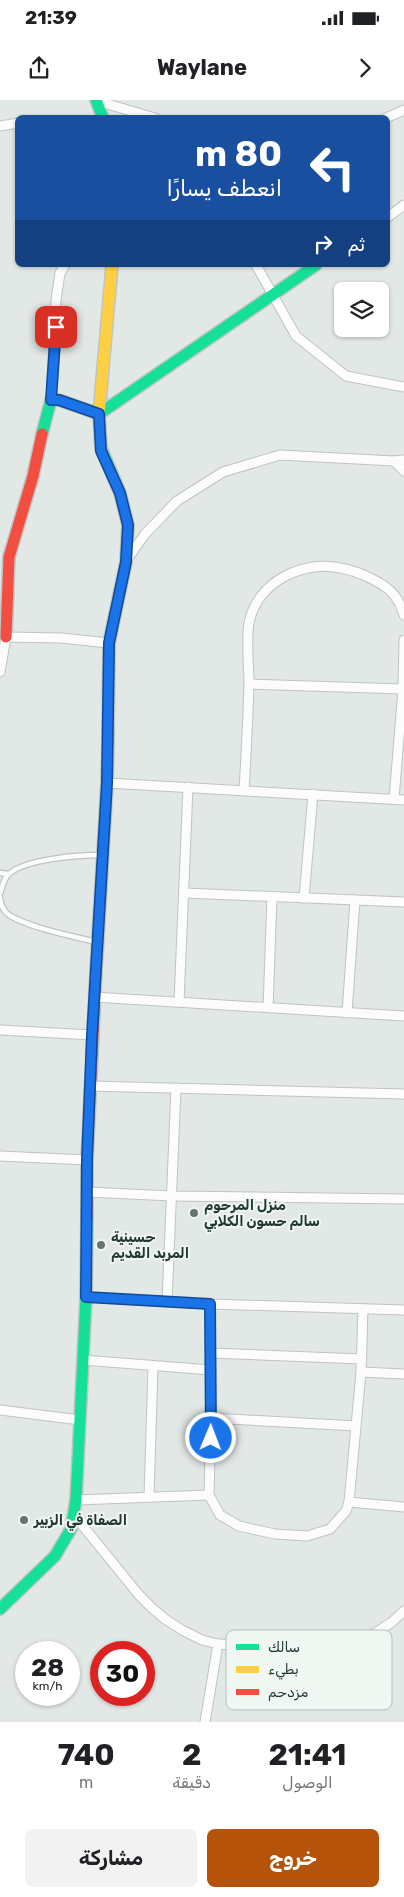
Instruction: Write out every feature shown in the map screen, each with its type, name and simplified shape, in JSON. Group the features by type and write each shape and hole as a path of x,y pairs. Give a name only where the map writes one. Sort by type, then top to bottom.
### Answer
{"street":[{"path":"96,100 103,115"},
{"path":"96,100 145,115"},
{"path":"390,116 404,110"},
{"path":"0,126 15,124"},
{"path":"390,215 404,205"},
{"path":"0,672 6,637 9,557 33,476 46,411 51,400 56,300 60,272 64,267"},
{"path":"0,1609 55,1556 71,1529 76,1500 86,1297 87,1160 92,1036 107,783 109,643 126,562 128,525 120,493 101,451 99,414 112,267"},
{"path":"257,267 296,336 346,376 404,387"},
{"path":"99,414 313,267"},
{"path":"51,400 59,400 99,414"},
{"path":"126,562 144,534 177,501 223,472 280,455 394,462 404,460"},
{"path":"394,462 404,471"},
{"path":"244,791 249,684 249,623 258,602 272,584 294,572 311,567 330,566 353,570 377,581 398,599 404,615"},
{"path":"6,637 61,638 109,643"},
{"path":"394,799 403,689 404,640"},
{"path":"249,684 403,689"},
{"path":"107,783 404,800"},
{"path":"179,1002 188,787"},
{"path":"304,898 312,794"},
{"path":"184,893 404,902"},
{"path":"268,1008 272,897"},
{"path":"347,1013 355,900"},
{"path":"94,997 404,1016"},
{"path":"0,1030 92,1036"},
{"path":"90,1086 404,1094"},
{"path":"168,1302 176,1088"},
{"path":"0,1156 87,1160"},
{"path":"87,1192 172,1196 404,1199"},
{"path":"86,1297 210,1304 404,1310"},
{"path":"210,1304 211,1418 209,1495 220,1514 239,1526 292,1536 307,1536 330,1529 346,1511 349,1502 362,1359 363,1309"},
{"path":"211,1353 362,1359"},
{"path":"83,1360 211,1370"},
{"path":"149,1497 153,1366"},
{"path":"361,1372 404,1374"},
{"path":"0,1410 80,1420"},
{"path":"211,1418 356,1426"},
{"path":"76,1500 209,1495"},
{"path":"349,1502 404,1507"},
{"path":"74,1515 139,1595 165,1620 202,1640 226,1645"},
{"path":"380,1630 404,1611"},
{"path":"205,1722 218,1644"}],"lane":[{"path":"0,894 3,881 8,874 17,868 46,860 82,855 103,855"},
{"path":"0,873 8,874"},
{"path":"0,898 2,908 9,915 47,929 97,943"}],"traffic: fast":[{"path":"96,100 102,115"},
{"path":"42,434 51,400 59,400 99,414 313,267"},
{"path":"101,448 120,493 128,525 126,562 109,643 108,744"},
{"path":"0,1609 55,1556 71,1529 76,1500 86,1297 87,1217"}],"traffic: slow":[{"path":"101,448 99,414 112,267"},
{"path":"96,971 108,744"}],"traffic: jam":[{"path":"6,637 9,557 33,476 42,434"},
{"path":"87,1217 87,1160 96,971"}],"place":[{"name":"منزل المرحوم سالم حسون الكلابي","path":"194,1213"},
{"name":"حسينية المربد القديم","path":"101,1245"},
{"name":"الصفاة في الزبير","path":"24,1520"}],"route":[{"path":"56,327 51,400 59,400 99,414 101,451 120,493 128,525 126,562 109,643 107,783 92,1036 87,1160 86,1297 210,1304 211,1438"}]}
